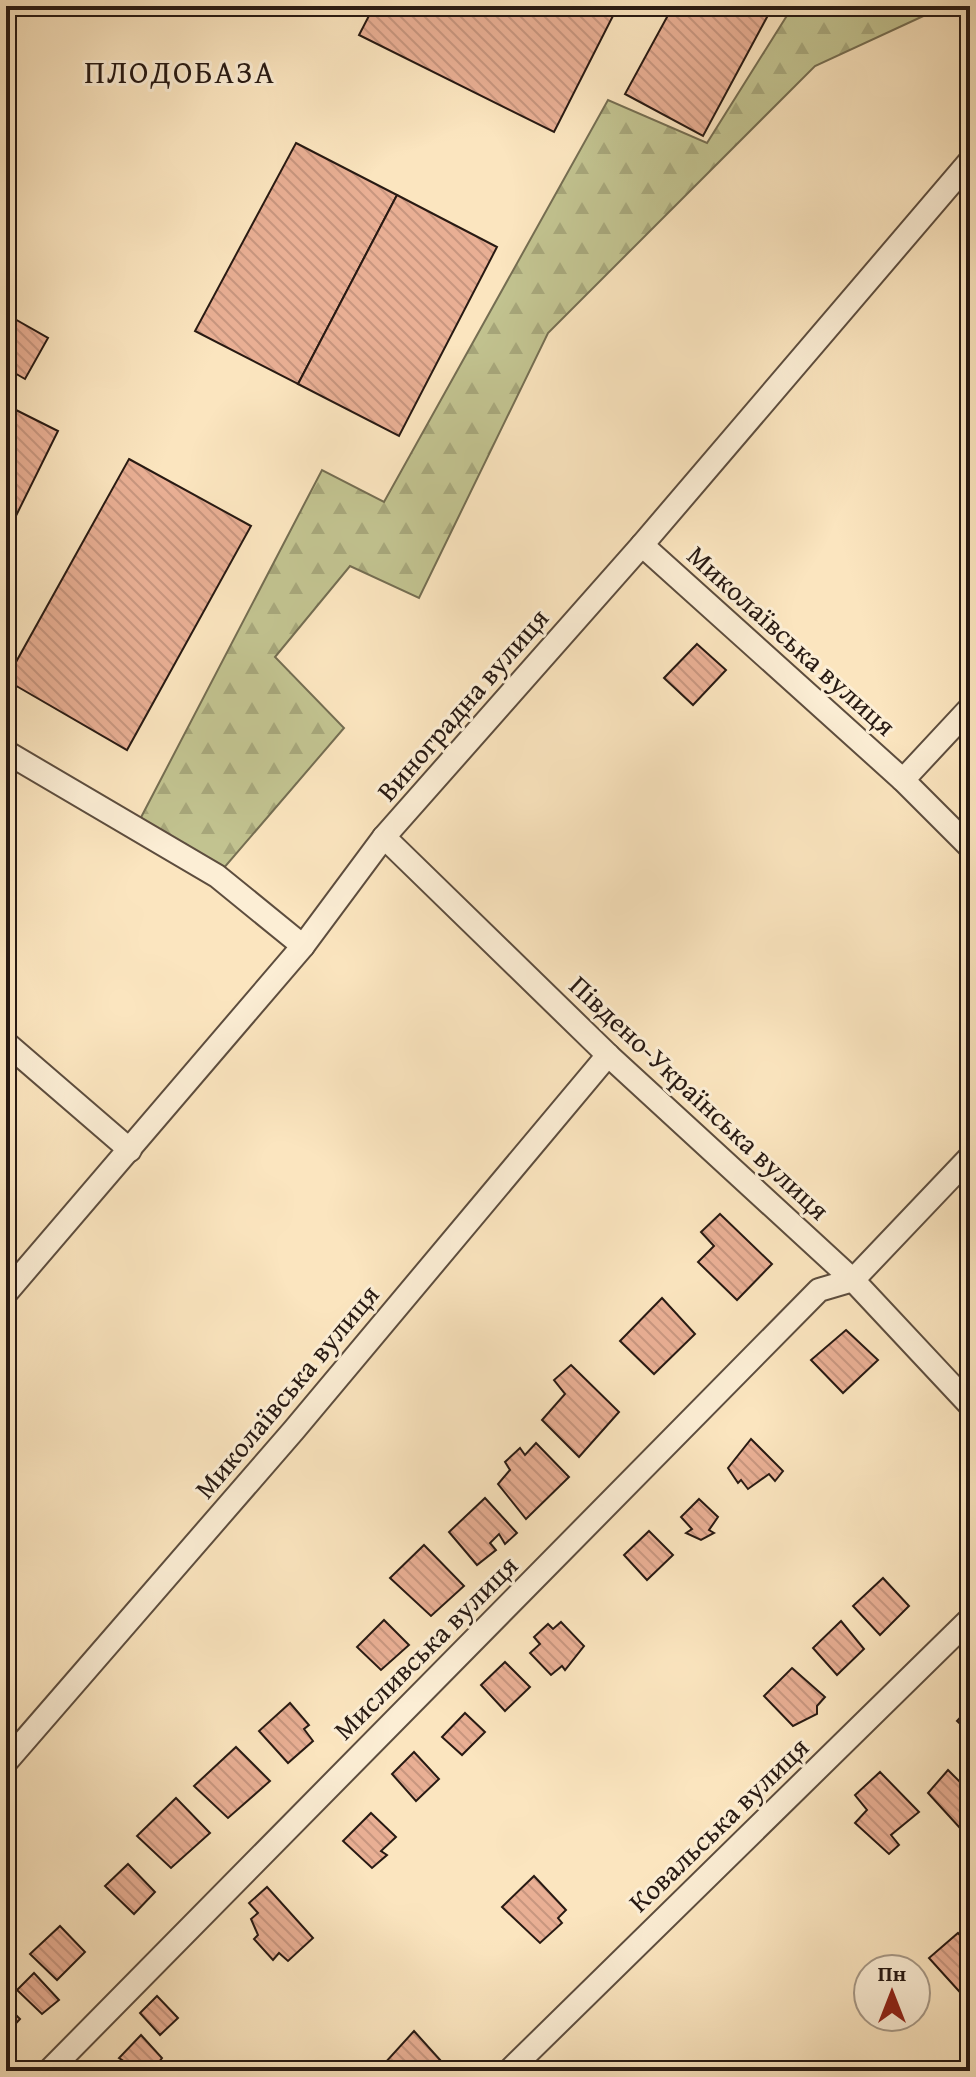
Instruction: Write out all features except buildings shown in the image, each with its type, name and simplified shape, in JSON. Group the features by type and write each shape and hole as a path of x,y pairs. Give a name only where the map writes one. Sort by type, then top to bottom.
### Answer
{"street":[{"name":"Виноградна вулиця","path":"6,1293 303,946 384,837 642,545 970,161"},
{"name":"Миколаївська вулиця","path":"642,545 903,780 970,847"},
{"path":"903,780 970,708"},
{"path":"6,752 217,876 303,946"},
{"name":"Південо-Українська вулиця","path":"384,837 608,1055 853,1280 970,1405"},
{"path":"6,1043 130,1150"},
{"name":"Миколаївська вулиця","path":"6,1762 294,1430 608,1055"},
{"path":"853,1280 970,1157"},
{"name":"Мисливська вулиця","path":"49,2071 819,1290 853,1280"},
{"name":"Ковальська вулиця","path":"509,2071 970,1619"}],"green space":[{"path":"793,6 945,6 815,66 548,333 419,598 350,566 275,657 344,728 217,876 136,827 322,470 384,502 608,100 707,143"}],"district":[{"name":"ПЛОДОБАЗА","path":"180,71"}]}
